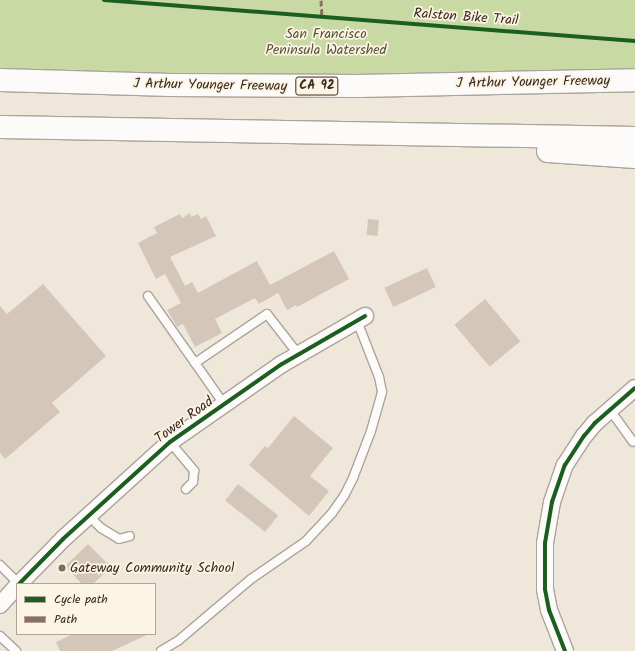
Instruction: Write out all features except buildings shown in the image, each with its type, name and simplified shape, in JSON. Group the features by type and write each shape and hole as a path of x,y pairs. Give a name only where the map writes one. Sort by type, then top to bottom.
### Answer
{"highway":[{"name":"J Arthur Younger Freeway","path":"0,80 171,85 359,86 635,80"},
{"path":"0,127 635,138"},
{"path":"399,134 430,144 635,157"}],"street":[{"name":"Tower Road","path":"20,583 45,556 170,442 298,354 361,319"},
{"path":"565,651 549,610 545,589 546,543 548,523 554,496 565,465 584,436 635,388"},
{"path":"0,605 16,587"}],"lane":[{"path":"148,296 224,404"},
{"path":"195,363 267,314 298,354"},
{"path":"161,651 199,624 251,579 306,541 332,514 344,496 354,478 371,431 382,392 379,377 361,319"},
{"path":"610,410 633,442"},
{"path":"170,442 194,471 193,482 186,489"},
{"path":"89,516 101,528 119,539 130,536"},
{"path":"0,564 18,583"},
{"path":"0,636 16,651"}],"green space":[{"name":"San Francisco Peninsula Watershed","path":"0,0 635,0 635,80 0,80"}],"marked path":[{"path":"321,0 322,17"}],"cycle path":[{"name":"Ralston Bike Trail","path":"104,0 635,41"},
{"path":"20,583 63,539 170,442 282,364 365,316"},
{"path":"565,651 549,610 545,589 545,543 552,502 565,465 584,436 595,423 635,388"}],"place":[{"name":"Gateway Community School","path":"62,568"}]}
